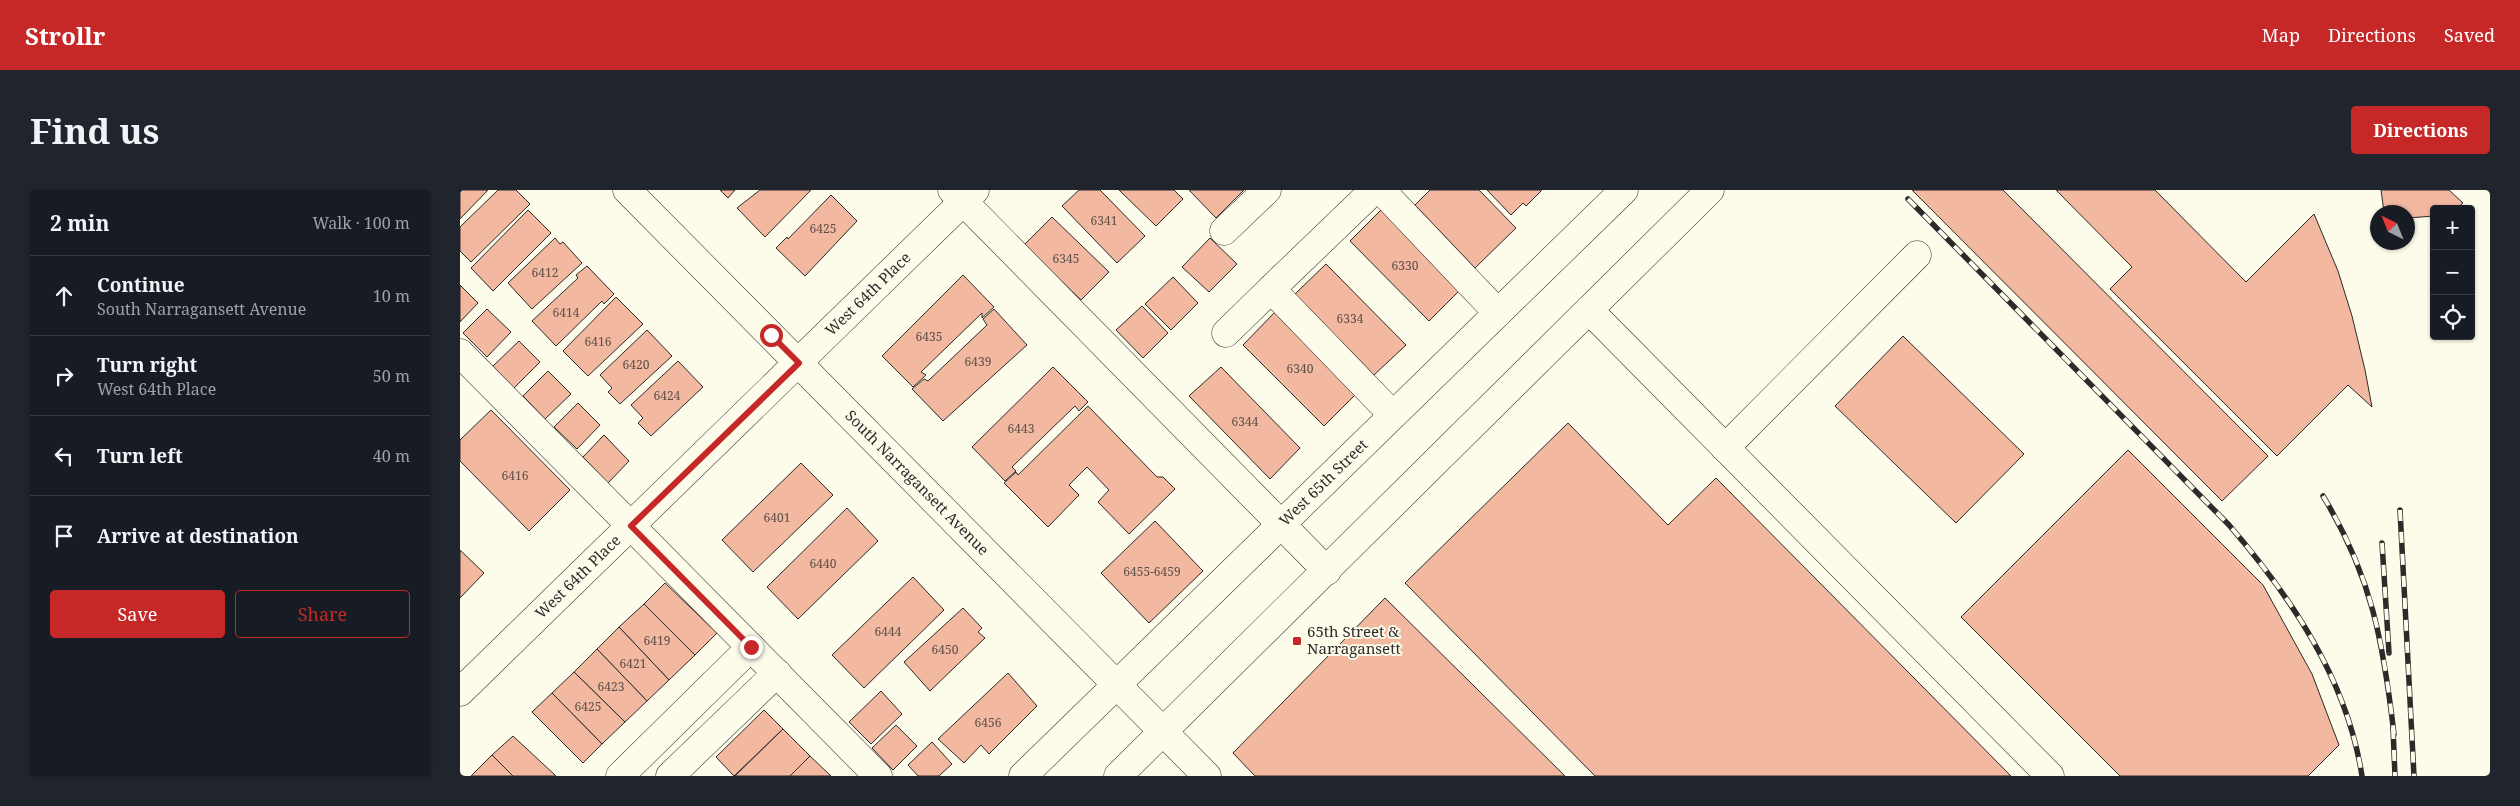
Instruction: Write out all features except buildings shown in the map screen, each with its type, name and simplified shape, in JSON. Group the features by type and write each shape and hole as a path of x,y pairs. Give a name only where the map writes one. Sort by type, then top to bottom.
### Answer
{"street":[{"name":"South Narragansett Avenue","path":"628,190 1207,776"},
{"path":"1224,231 1267,190"},
{"path":"1226,333 1374,190"},
{"path":"1381,190 1498,313"},
{"name":"West 65th Street","path":"1023,776 1624,190"},
{"path":"1118,776 1328,571 1710,190"},
{"name":"West 64th Place","path":"460,692 799,363 964,194"},
{"path":"964,194 1281,525 1328,571"},
{"path":"1725,448 1917,256"},
{"path":"1271,289 1393,415"},
{"path":"1589,310 2050,776"},
{"path":"461,357 878,776"},
{"path":"620,776 751,647"},
{"path":"649,748 671,774 776,673"}],"railway":[{"path":"1908,199 2229,525 2252,552 2294,610 2330,673 2344,706 2355,740 2362,776"},
{"path":"2323,496 2353,554 2373,610 2380,639 2394,734"},
{"path":"2400,510 2414,776"},
{"path":"2382,543 2389,653"},
{"path":"2393,728 2395,776"}],"place":[{"name":"65th Street & Narragansett","path":"1297,641"}],"route":[{"path":"751,647 631,526 799,363 771,335"}]}
